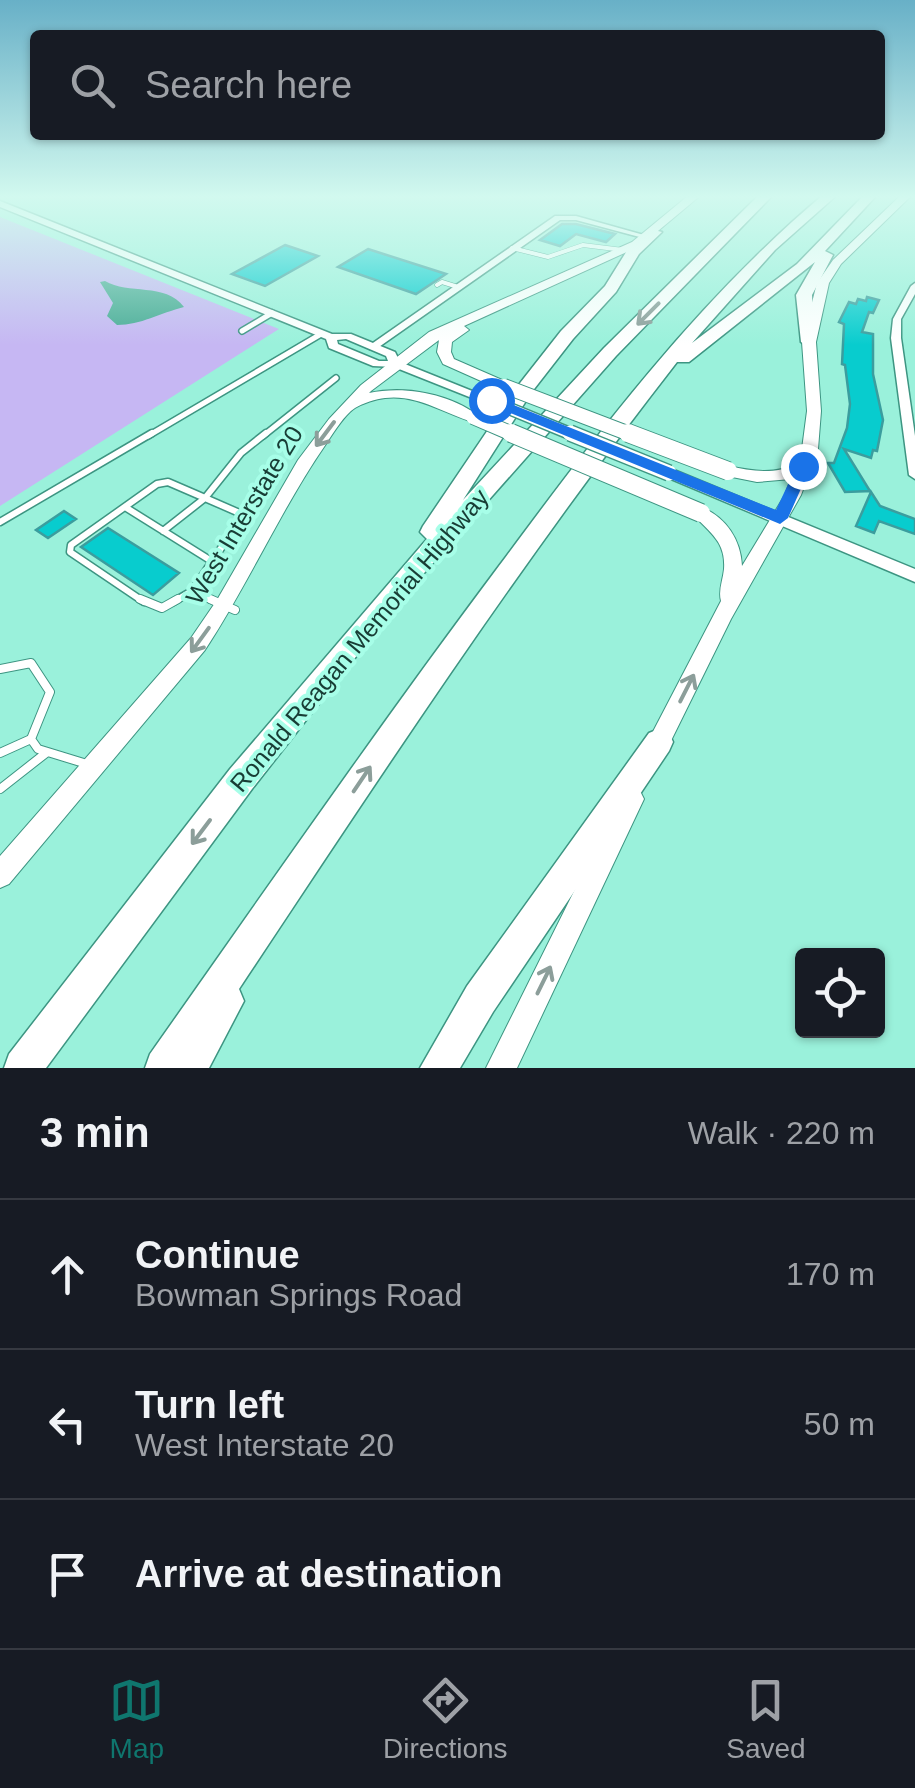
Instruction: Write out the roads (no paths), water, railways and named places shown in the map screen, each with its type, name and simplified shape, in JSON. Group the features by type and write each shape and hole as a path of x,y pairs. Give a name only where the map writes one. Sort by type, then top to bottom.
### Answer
{"highway":[{"path":"392,591 523,390 567,335 611,290 640,245"},
{"name":"Ronald Reagan Memorial Highway","path":"21,1068 392,591 610,352 718,245"},
{"path":"164,1068 494,588 648,384 713,306 773,245"},
{"path":"648,384 802,267 824,245"},
{"path":"809,342 804,295 833,245"},
{"path":"438,1068 480,999 659,742"},
{"path":"188,1068 307,859"}],"main road":[{"name":"West Interstate 20","path":"0,875 101,769 230,608 304,464 348,408 395,364 434,335 633,245"},
{"path":"502,1068 659,742 723,616 780,518 803,466 814,411 809,342 813,315 830,273 858,245"},
{"path":"514,300 446,340 444,352 448,361 728,471 770,478 789,475 803,466"},
{"path":"348,408 376,394 402,391 701,513 728,536 735,552 735,571 723,616"}],"street":[{"path":"102,245 327,335 347,336 392,354 395,364"},
{"path":"373,347 516,245"},
{"path":"915,286 897,320 911,404 915,475"},
{"path":"897,320 915,323"},
{"path":"327,335 333,346 377,364 395,364 491,400 915,576"}],"lane":[{"path":"512,248 548,260 566,256 583,245 624,250"},
{"path":"437,285 442,282 458,287"},
{"path":"242,331 272,313"},
{"path":"0,522 327,335"},
{"path":"164,531 206,498 242,453 336,378"},
{"path":"244,515 168,482 157,484 72,545 70,552 149,605 162,608 192,590 223,548 257,496 265,494"},
{"path":"125,507 213,562"},
{"path":"223,548 232,552"},
{"path":"192,590 230,608"},
{"path":"0,670 31,663 50,692 30,739 0,752"},
{"path":"30,739 47,753 101,769"},
{"path":"0,789 47,753"}]}
